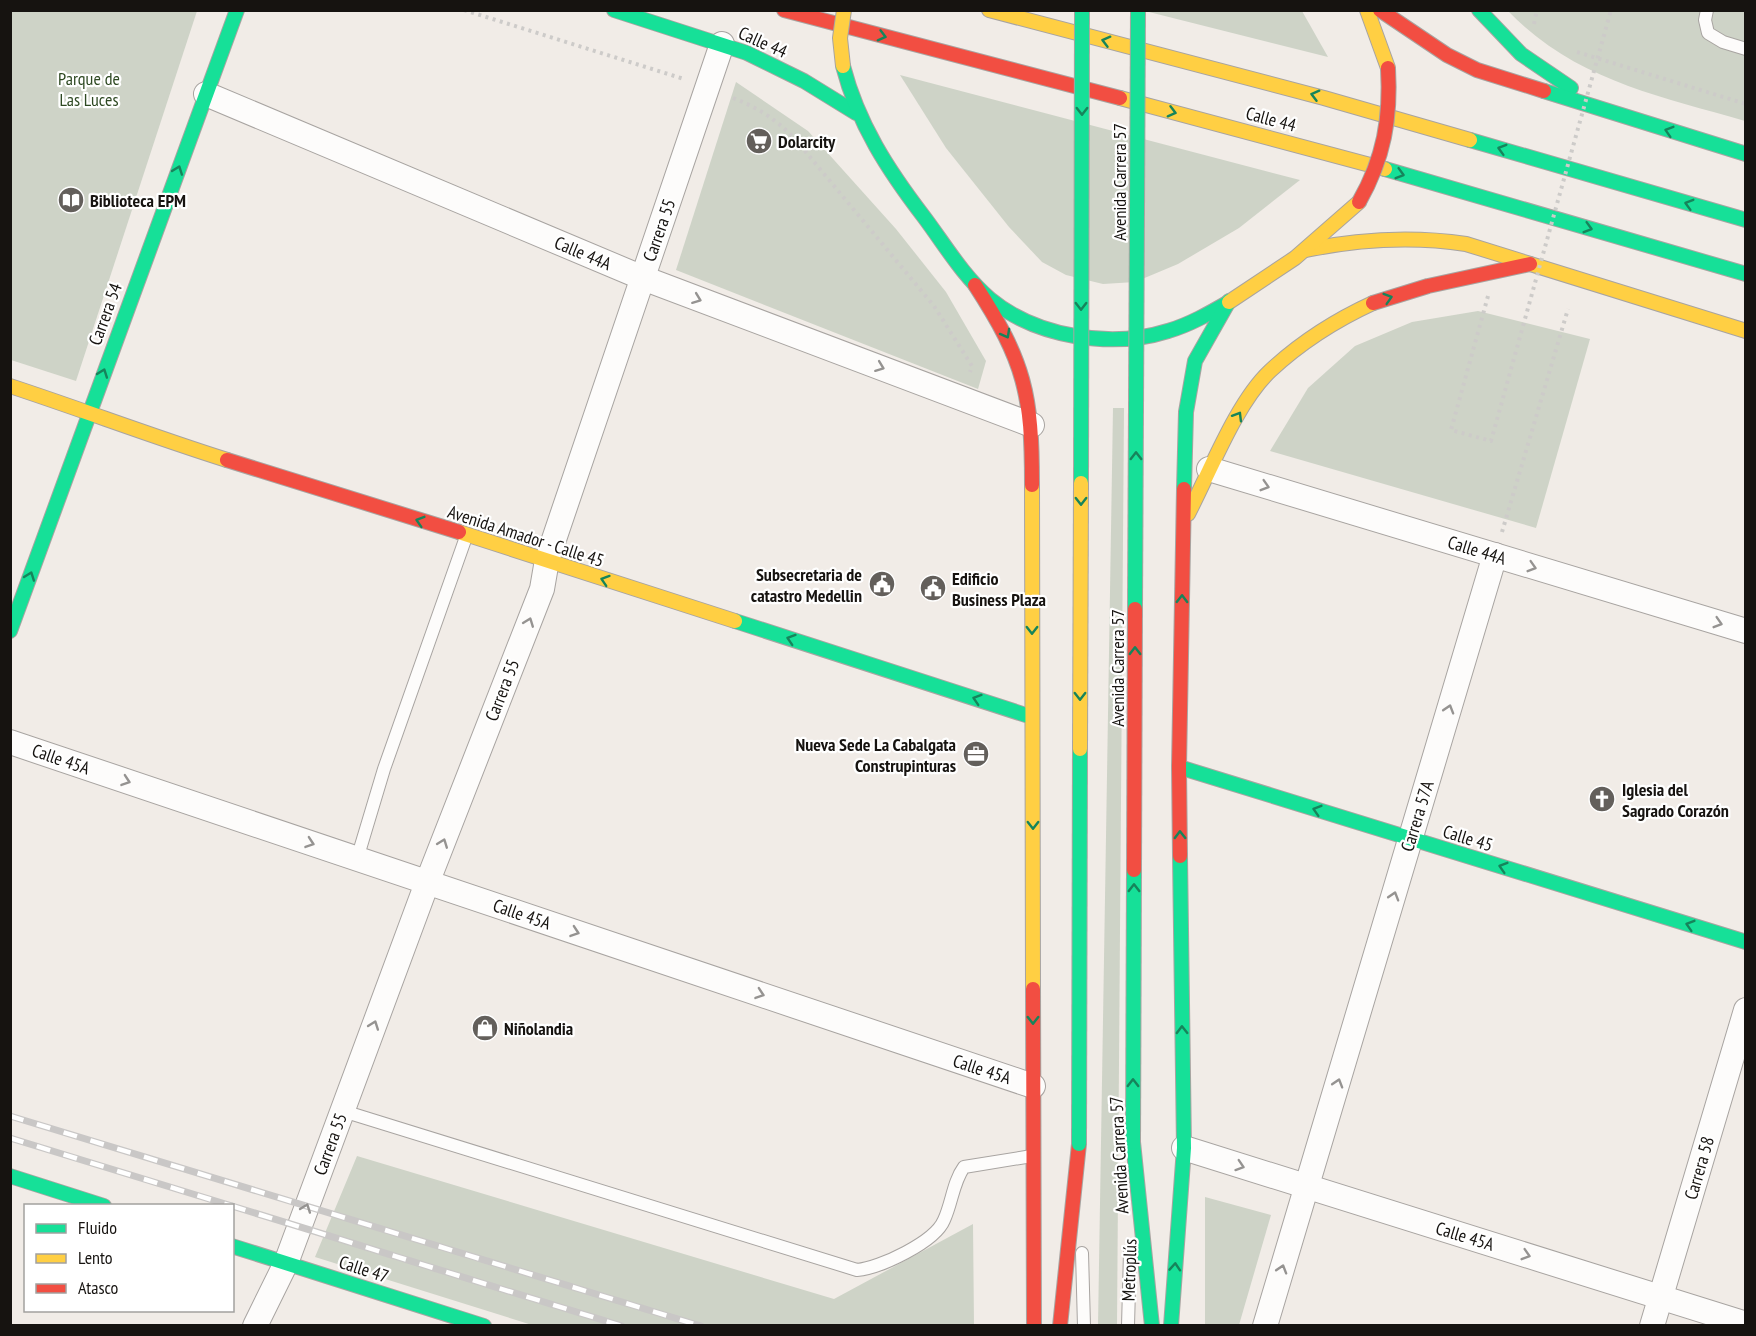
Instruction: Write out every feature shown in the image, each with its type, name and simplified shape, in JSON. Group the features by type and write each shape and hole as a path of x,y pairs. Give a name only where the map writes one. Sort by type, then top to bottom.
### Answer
{"main road":[{"name":"Carrera 54","path":"10,631 88,412 237,10"},
{"name":"Calle 44","path":"614,10 722,44 769,63 856,113"},
{"name":"Calle 44","path":"784,10 1308,147 1746,274"},
{"path":"844,10 840,38 843,66 856,113 880,159 975,285 1018,356 1028,388 1032,424 1034,1326"},
{"name":"Calle 44","path":"989,10 1324,98 1746,220"},
{"name":"Avenida Carrera 57","path":"1060,1326 1079,1144 1082,10"},
{"name":"Avenida Carrera 57","path":"1138,10 1133,1142 1152,1326"},
{"path":"975,285 998,305 1022,320 1057,332 1091,338 1123,338 1167,332 1229,301 1306,250 1337,225 1359,202 1373,177 1385,145 1391,107 1388,68 1377,32 1367,10"},
{"path":"1380,10 1447,55 1477,70 1746,154"},
{"path":"1479,10 1524,58 1553,79 1631,119"},
{"path":"1306,250 1377,238 1416,237 1466,244 1746,331"},
{"path":"1183,524 1240,412 1269,372 1340,318 1380,300 1530,264"},
{"path":"1171,1326 1184,1148 1179,767 1186,412 1195,361 1229,301"},
{"name":"Avenida Amador - Calle 45","path":"10,386 88,412 126,428 547,560 1032,717"},
{"name":"Calle 45","path":"1179,767 1746,942"},
{"path":"10,1176 98,1204"},
{"name":"Calle 47","path":"234,1247 484,1326"}],"street":[{"name":"Carrera 55","path":"255,1326 286,1263 427,883 542,589 547,560 722,44"},
{"name":"Calle 44A","path":"206,94 643,278 1032,424"},
{"name":"Calle 44A","path":"1209,469 1746,631"},
{"name":"Carrera 57A","path":"1266,1326 1495,555"},
{"name":"Calle 45A","path":"10,742 1033,1086"},
{"name":"Carrera 58","path":"1652,1326 1746,1010"},
{"name":"Calle 45A","path":"1184,1148 1746,1324"}],"lane":[{"path":"1707,10 1705,20 1708,33 1723,42 1746,49"},
{"path":"357,859 384,769 467,535"},
{"path":"343,1111 857,1270 880,1264 929,1238 939,1230 963,1167 1034,1156"},
{"name":"Metroplús","path":"1128,1326 1133,1142"},
{"path":"1079,1144 1084,1326"}],"path":[{"path":"464,10 707,88 750,104 782,124 934,306 972,366"},
{"path":"1533,24 1537,10"},
{"path":"1488,296 1451,430 1491,441 1611,10"},
{"path":"1528,17 1542,32"},
{"path":"1570,50 1746,104"},
{"path":"1495,555 1569,307"}],"green space":[{"name":"Parque de Las Luces","path":"11,10 197,11 76,381 11,360"},
{"path":"1145,11 1302,11 1328,57"},
{"path":"1508,11 1745,11 1745,121 1649,93 1589,69 1561,54"},
{"path":"900,75 1300,180 1239,228 1178,264 1135,282 1103,284 1066,275 1042,262 1009,227 946,148"},
{"path":"736,82 808,131 896,229 946,292 986,361 978,389 676,270"},
{"path":"1478,311 1590,339 1536,528 1270,451 1308,388 1355,346 1412,322"},
{"path":"1113,408 1124,408 1117,1325 1098,1326"},
{"path":"357,1156 834,1299 973,1224 974,1325 532,1325 315,1257"},
{"path":"1205,1197 1271,1215 1239,1325 1205,1325"}],"railway":[{"path":"10,1116 701,1326"},
{"path":"10,1138 225,1204"},
{"path":"234,1207 622,1326"}],"traffic: fast":[{"path":"10,631 237,10"},
{"path":"614,10 747,53 804,81 856,113"},
{"path":"1081,483 1082,10"},
{"path":"1135,609 1138,10"},
{"path":"1479,10 1521,54 1571,88"},
{"path":"843,66 866,127 898,182 971,280 990,299 1009,312 1029,323 1052,331 1099,339 1123,339 1176,328 1229,302"},
{"path":"1544,91 1746,154"},
{"path":"1470,140 1746,220"},
{"path":"1385,169 1746,274"},
{"path":"1184,489 1186,412 1195,361 1229,301"},
{"path":"735,621 1032,717"},
{"path":"1079,1144 1080,749"},
{"path":"1179,767 1746,942"},
{"path":"1171,1326 1184,1148 1180,856"},
{"path":"1133,1142 1134,870"},
{"path":"1133,1142 1152,1326"},
{"path":"10,1176 98,1204"},
{"path":"234,1247 484,1326"}],"traffic: slow":[{"path":"843,66 840,38 844,10"},
{"path":"989,10 1324,98 1470,140"},
{"path":"1367,10 1388,68"},
{"path":"1120,98 1385,169"},
{"path":"1229,302 1295,258 1359,202"},
{"path":"1306,250 1346,243 1406,239 1466,244 1746,331"},
{"path":"1188,514 1235,419 1270,371 1306,342 1373,303"},
{"path":"10,386 227,460"},
{"path":"1080,749 1081,483"},
{"path":"1032,485 1033,989"},
{"path":"459,532 735,621"}],"traffic: jam":[{"path":"784,10 1120,98"},
{"path":"1380,10 1447,55 1477,70 1544,91"},
{"path":"1359,202 1368,186 1384,137 1388,104 1388,68"},
{"path":"1373,303 1428,286 1530,264"},
{"path":"975,285 1005,336 1022,380 1030,426 1032,485"},
{"path":"227,460 459,532"},
{"path":"1180,856 1179,767 1184,489"},
{"path":"1134,870 1135,609"},
{"path":"1033,989 1034,1326"},
{"path":"1060,1326 1079,1144"}],"place":[{"name":"Dolarcity","path":"759,141"},
{"name":"Biblioteca EPM","path":"71,200"},
{"name":"Subsecretaria de catastro Medellin","path":"882,584"},
{"name":"Edificio Business Plaza","path":"933,588"},
{"name":"Nueva Sede La Cabalgata Construpinturas","path":"976,754"},
{"name":"Iglesia del Sagrado Corazón","path":"1602,799"},
{"name":"Niñolandia","path":"485,1028"}]}
